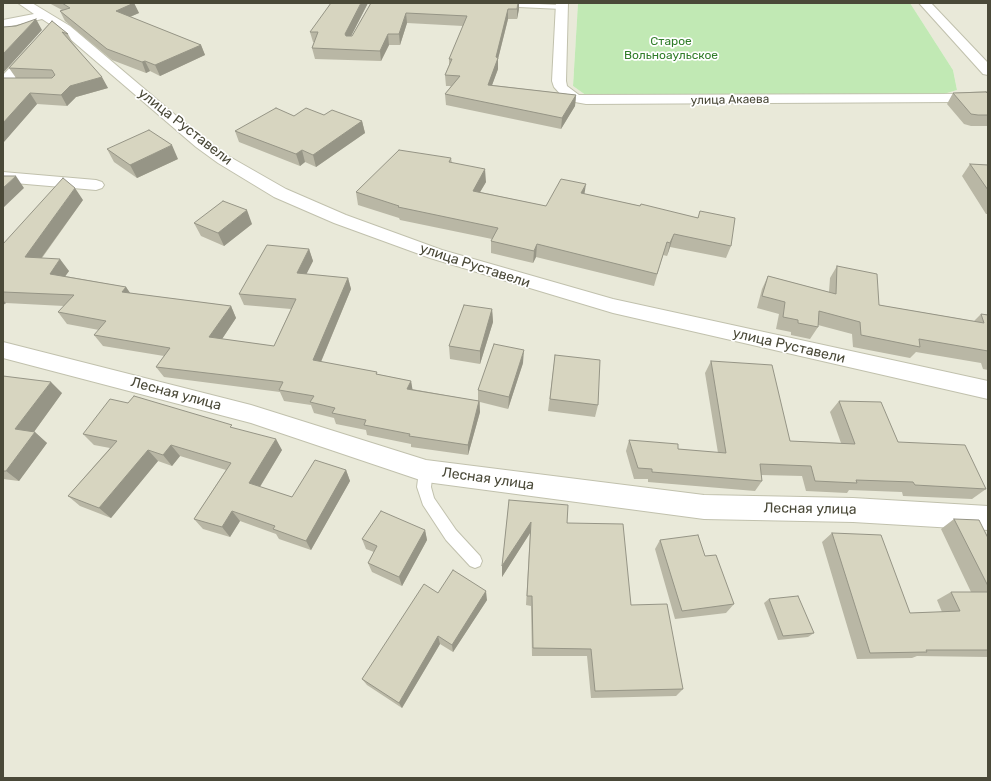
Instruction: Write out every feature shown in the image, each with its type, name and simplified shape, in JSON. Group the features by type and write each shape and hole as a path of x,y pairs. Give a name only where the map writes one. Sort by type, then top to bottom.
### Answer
{"street":[{"name":"улица Руставели","path":"24,3 49,23 66,29 201,144 224,160 280,193 340,219 436,254 537,286 606,304 988,390"},
{"path":"925,3 956,40 988,70"},
{"name":"улица Акаева","path":"562,5 559,81 561,87 575,98 586,100 945,98 988,96"},
{"path":"3,24 26,20 49,23"},
{"path":"3,83 40,42"},
{"path":"3,83 17,84"},
{"path":"3,177 96,185"},
{"name":"Лесная улица","path":"3,350 251,414 426,471 586,493 704,507 854,510 988,518"}],"lane":[{"path":"474,3 562,5"},
{"path":"426,471 424,487 428,501 451,535 476,561"}],"shaded area":[{"path":"3,3 578,3 573,86 587,96 943,94 957,90 953,70 910,3 988,3 988,778 3,778"}],"green space":[{"name":"Старое Вольноаульское","path":"578,3 910,3 953,70 957,90 944,94 587,96 573,86"}],"building":[{"path":"62,3 134,3 116,11 201,45 155,65 145,61 142,62 107,49 60,11 70,8"},
{"path":"331,3 361,3 345,34 346,36 352,36 371,3 518,3 517,9 508,9 496,57 498,58 488,85 576,95 562,118 445,94 460,76 445,75 452,59 449,59 467,16 406,13 399,34 388,34 380,51 312,48 318,32 310,32"},
{"path":"36,19 3,54 3,27 16,26"},
{"path":"52,21 68,34 62,32 102,77 70,86 61,95 30,93 3,123 3,78 52,78 55,75 52,70 9,68"},
{"path":"986,92 988,94 988,115 971,114 953,93"},
{"path":"276,108 294,116 306,108 324,115 332,110 362,121 313,155 302,150 296,154 235,131"},
{"path":"149,130 172,145 130,165 107,149"},
{"path":"399,150 451,158 449,162 485,169 473,191 546,206 561,179 586,184 581,193 640,206 641,204 698,218 700,211 735,218 731,246 674,234 670,243 667,242 657,274 537,244 534,251 491,241 498,228 398,207 399,206 356,192"},
{"path":"970,164 988,165 988,190"},
{"path":"3,176 16,176 3,188"},
{"path":"63,178 75,188 25,257 60,259 50,274 126,287 122,292 231,306 209,337 274,346 296,299 239,294 267,245 309,249 297,273 348,278 313,360 377,372 376,374 411,381 407,389 479,401 468,445 409,436 410,434 364,425 366,420 332,413 335,408 310,402 314,396 279,390 283,382 156,367 170,348 94,335 106,321 58,312 74,295 3,292 3,244"},
{"path":"223,201 247,210 218,233 194,223"},
{"path":"837,266 877,274 879,305 984,323 981,314 988,315 988,351 919,339 920,347 861,335 860,322 819,311 818,327 798,323 798,320 783,317 785,302 762,296 768,276 836,294"},
{"path":"464,305 492,309 480,351 449,346"},
{"path":"494,344 524,350 509,397 478,390"},
{"path":"555,355 600,360 598,405 550,399"},
{"path":"711,361 772,365 790,441 855,444 839,401 881,402 898,442 965,445 986,489 915,485 913,482 856,480 857,483 815,481 811,466 760,464 762,481 652,472 652,469 638,468 629,440 678,444 678,449 726,453"},
{"path":"3,376 51,382 15,429 35,432 6,471 3,471"},
{"path":"134,396 232,425 230,427 276,439 249,483 292,497 315,460 346,470 306,541 273,529 275,526 232,511 222,527 194,519 231,463 171,445 163,455 148,450 99,508 68,496 117,441 83,434 110,399 128,403"},
{"path":"509,500 568,505 567,523 623,524 631,605 667,604 683,689 595,691 591,649 533,648 532,596 527,596 531,522 502,566"},
{"path":"381,511 425,530 399,577 368,563 377,546 362,539"},
{"path":"954,519 979,520 988,538 988,586"},
{"path":"832,533 881,535 910,613 960,611 951,592 988,592 988,650 926,650 927,652 870,653"},
{"path":"698,535 705,556 716,555 734,604 682,611 660,540"},
{"path":"453,570 486,591 452,645 438,636 399,703 362,679 424,584 438,593"},
{"path":"798,596 814,633 783,636 769,599"}]}
